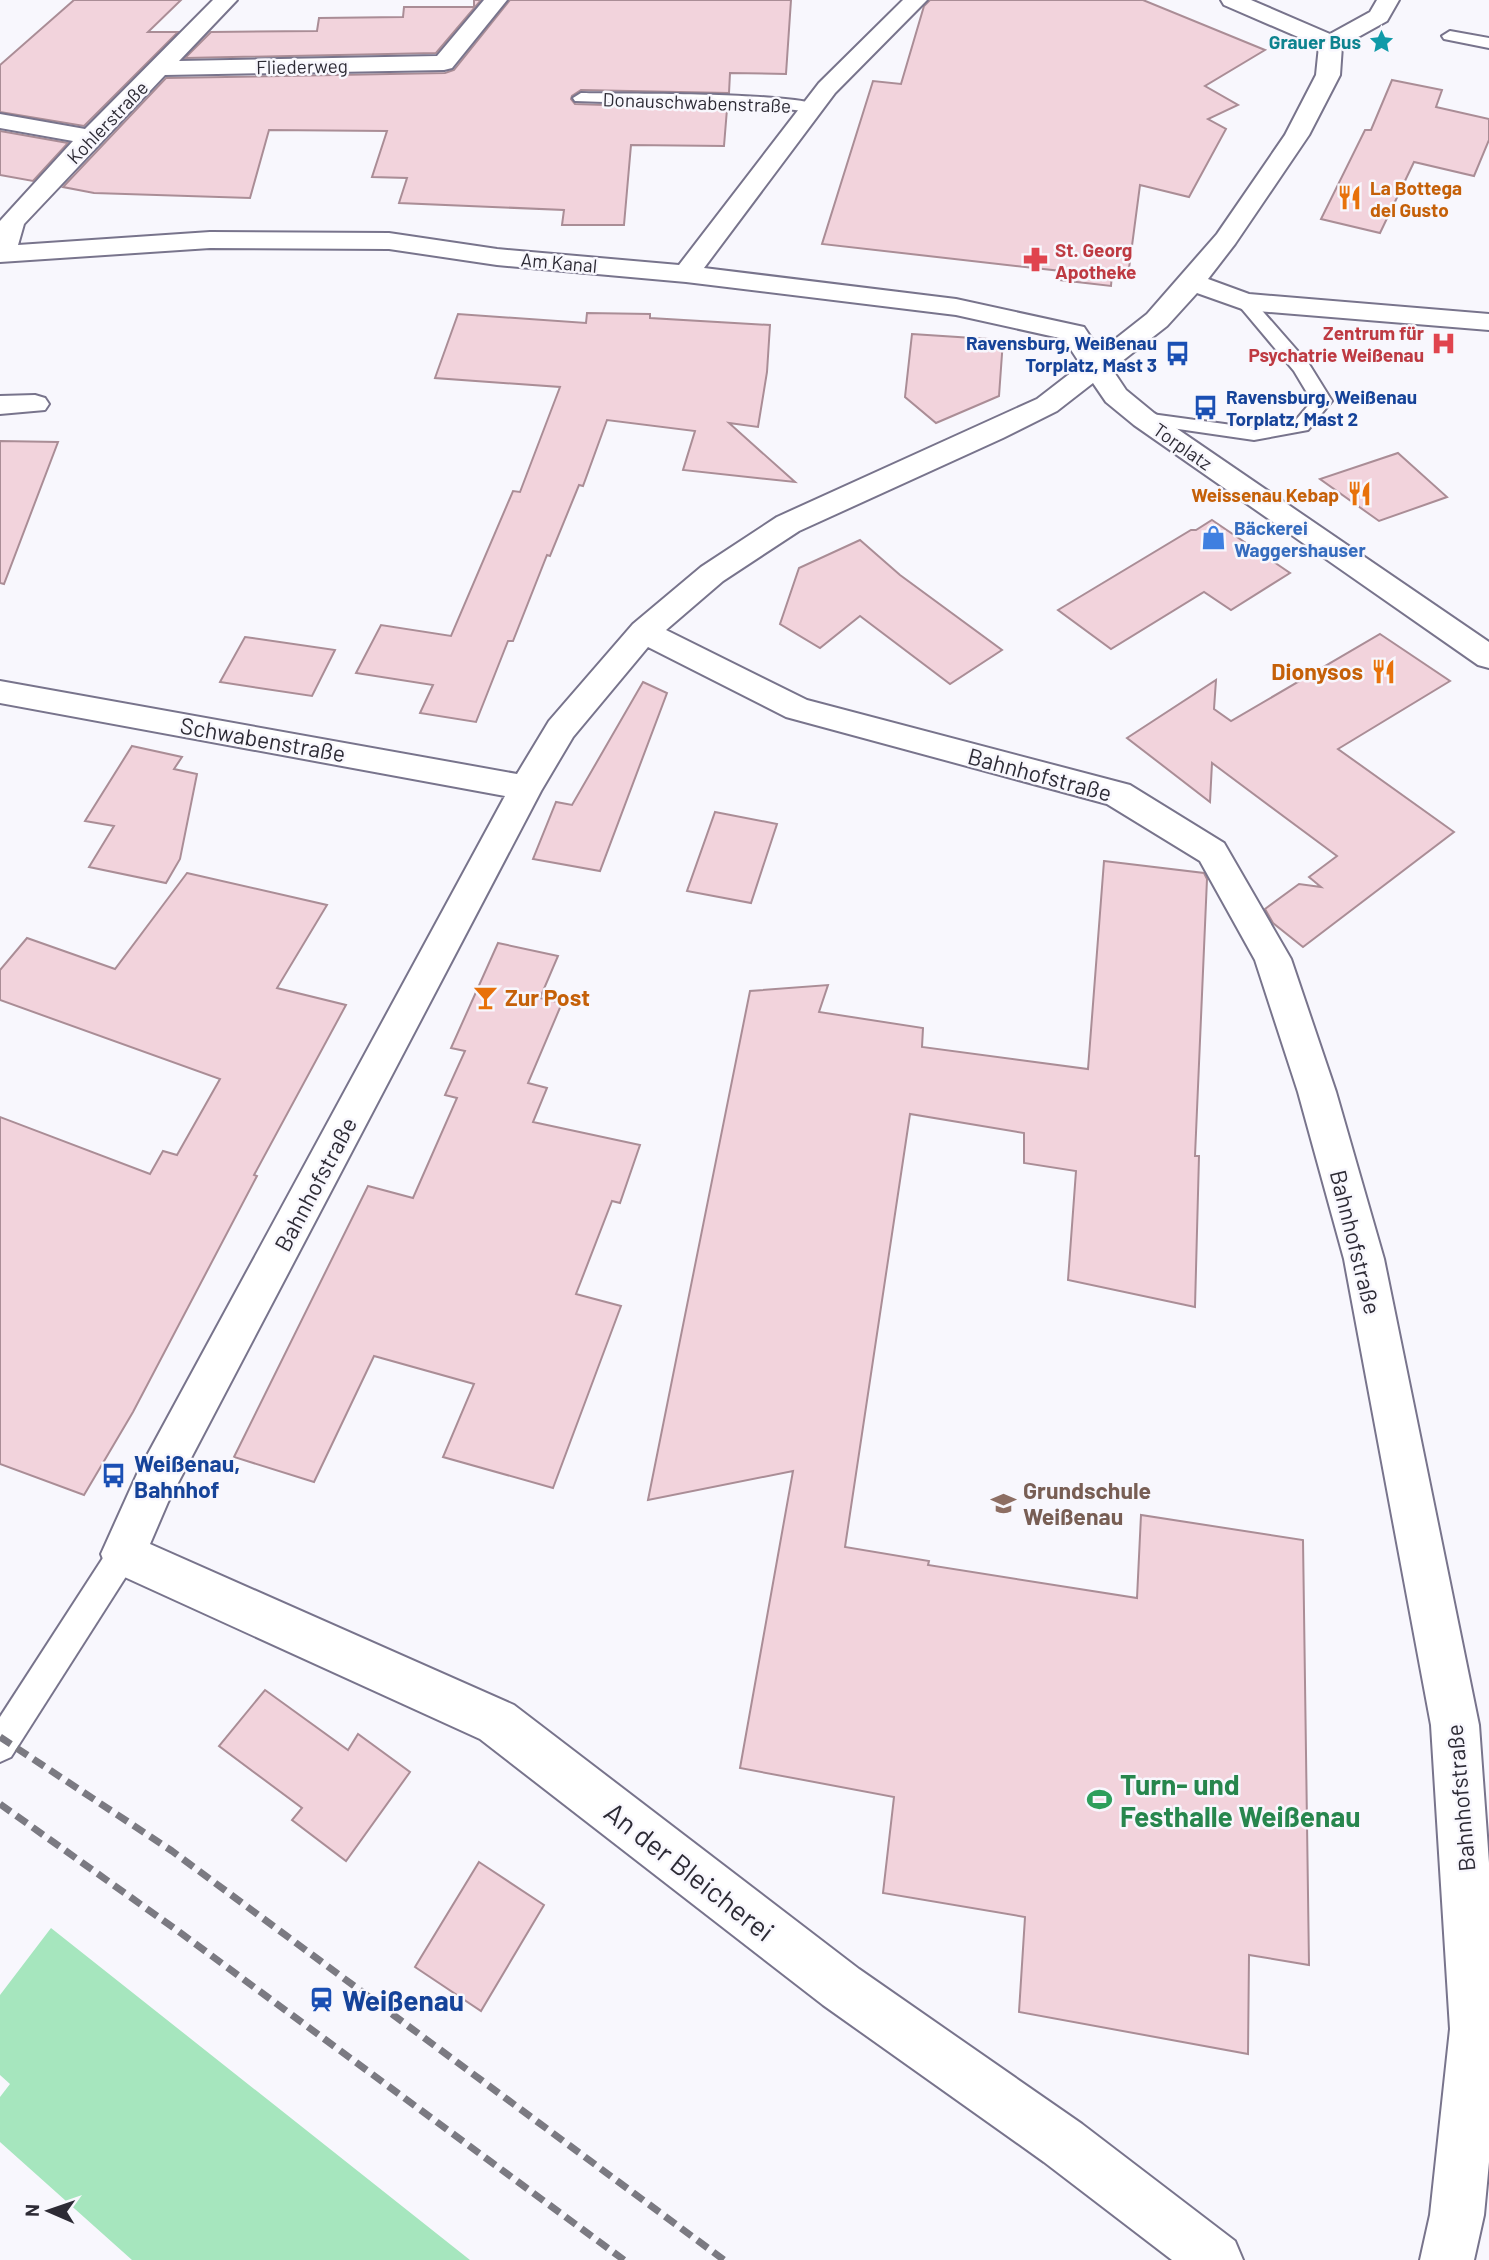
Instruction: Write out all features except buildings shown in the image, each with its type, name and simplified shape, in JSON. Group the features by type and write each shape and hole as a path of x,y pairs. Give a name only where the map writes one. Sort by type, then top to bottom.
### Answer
{"street":[{"name":"Kohlerstraße","path":"1,254 12,222 90,137 226,0"},
{"name":"Fliederweg","path":"160,68 444,63 496,0"},
{"name":"Donauschwabenstraße","path":"686,274 812,107 916,0"},
{"path":"1232,0 1331,43 1379,16 1388,0"},
{"name":"Bahnhofstraße","path":"123,1554 153,1488 526,788 561,729 644,632 712,573 788,524 993,432 1046,405 1157,320 1226,239 1297,135 1328,75 1331,43"},
{"path":"0,121 90,137"},
{"name":"Am Kanal","path":"1,254 210,240 389,241 497,257 686,274 956,307 1073,333 1096,367"},
{"path":"1192,282 1245,302 1489,322"},
{"name":"Torplatz","path":"1096,367 1116,396 1144,419 1489,657"},
{"path":"0,405 35,404"},
{"name":"Bahnhofstraße","path":"644,632 797,709 1118,794 1212,852 1273,960 1317,1092 1364,1259 1455,1725 1476,2029 1457,2215 1447,2260"},
{"name":"Schwabenstraße","path":"0,692 526,788"},
{"name":"An der Bleicherei","path":"123,1554 497,1722 841,1987 1063,2143 1216,2260"}],"lane":[{"path":"1450,36 1489,43"},
{"name":"Donauschwabenstraße","path":"581,98 778,103 812,107"},
{"path":"1144,419 1254,434 1301,426 1322,401 1302,368 1245,302"},
{"name":"Bahnhofstraße","path":"0,1746 123,1554"}],"green space":[{"path":"51,1928 470,2260 132,2260 0,2142 0,2097 10,2084 0,2075 0,1995"}],"railway":[{"path":"0,1737 172,1851 724,2260"},
{"path":"0,1804 178,1931 624,2260"}],"place":[{"name":"Grauer Bus","path":"1381,41"},
{"name":"La Bottega del Gusto","path":"1350,198"},
{"name":"St. Georg Apotheke","path":"1035,260"},
{"name":"Zentrum für Psychatrie Weißenau","path":"1444,343"},
{"name":"Ravensburg, Weißenau Torplatz, Mast 3","path":"1177,353"},
{"name":"Ravensburg, Weißenau Torplatz, Mast 2","path":"1206,407"},
{"name":"Weissenau Kebap","path":"1359,494"},
{"name":"Bäckerei Waggershauser","path":"1214,538"},
{"name":"Dionysos","path":"1383,671"},
{"name":"Zur Post","path":"485,997"},
{"name":"Weißenau, Bahnhof","path":"114,1476"},
{"name":"Grundschule Weißenau","path":"1003,1503"},
{"name":"Turn- und Festhalle Weißenau","path":"1100,1800"},
{"name":"Weißenau","path":"322,2000"}]}
